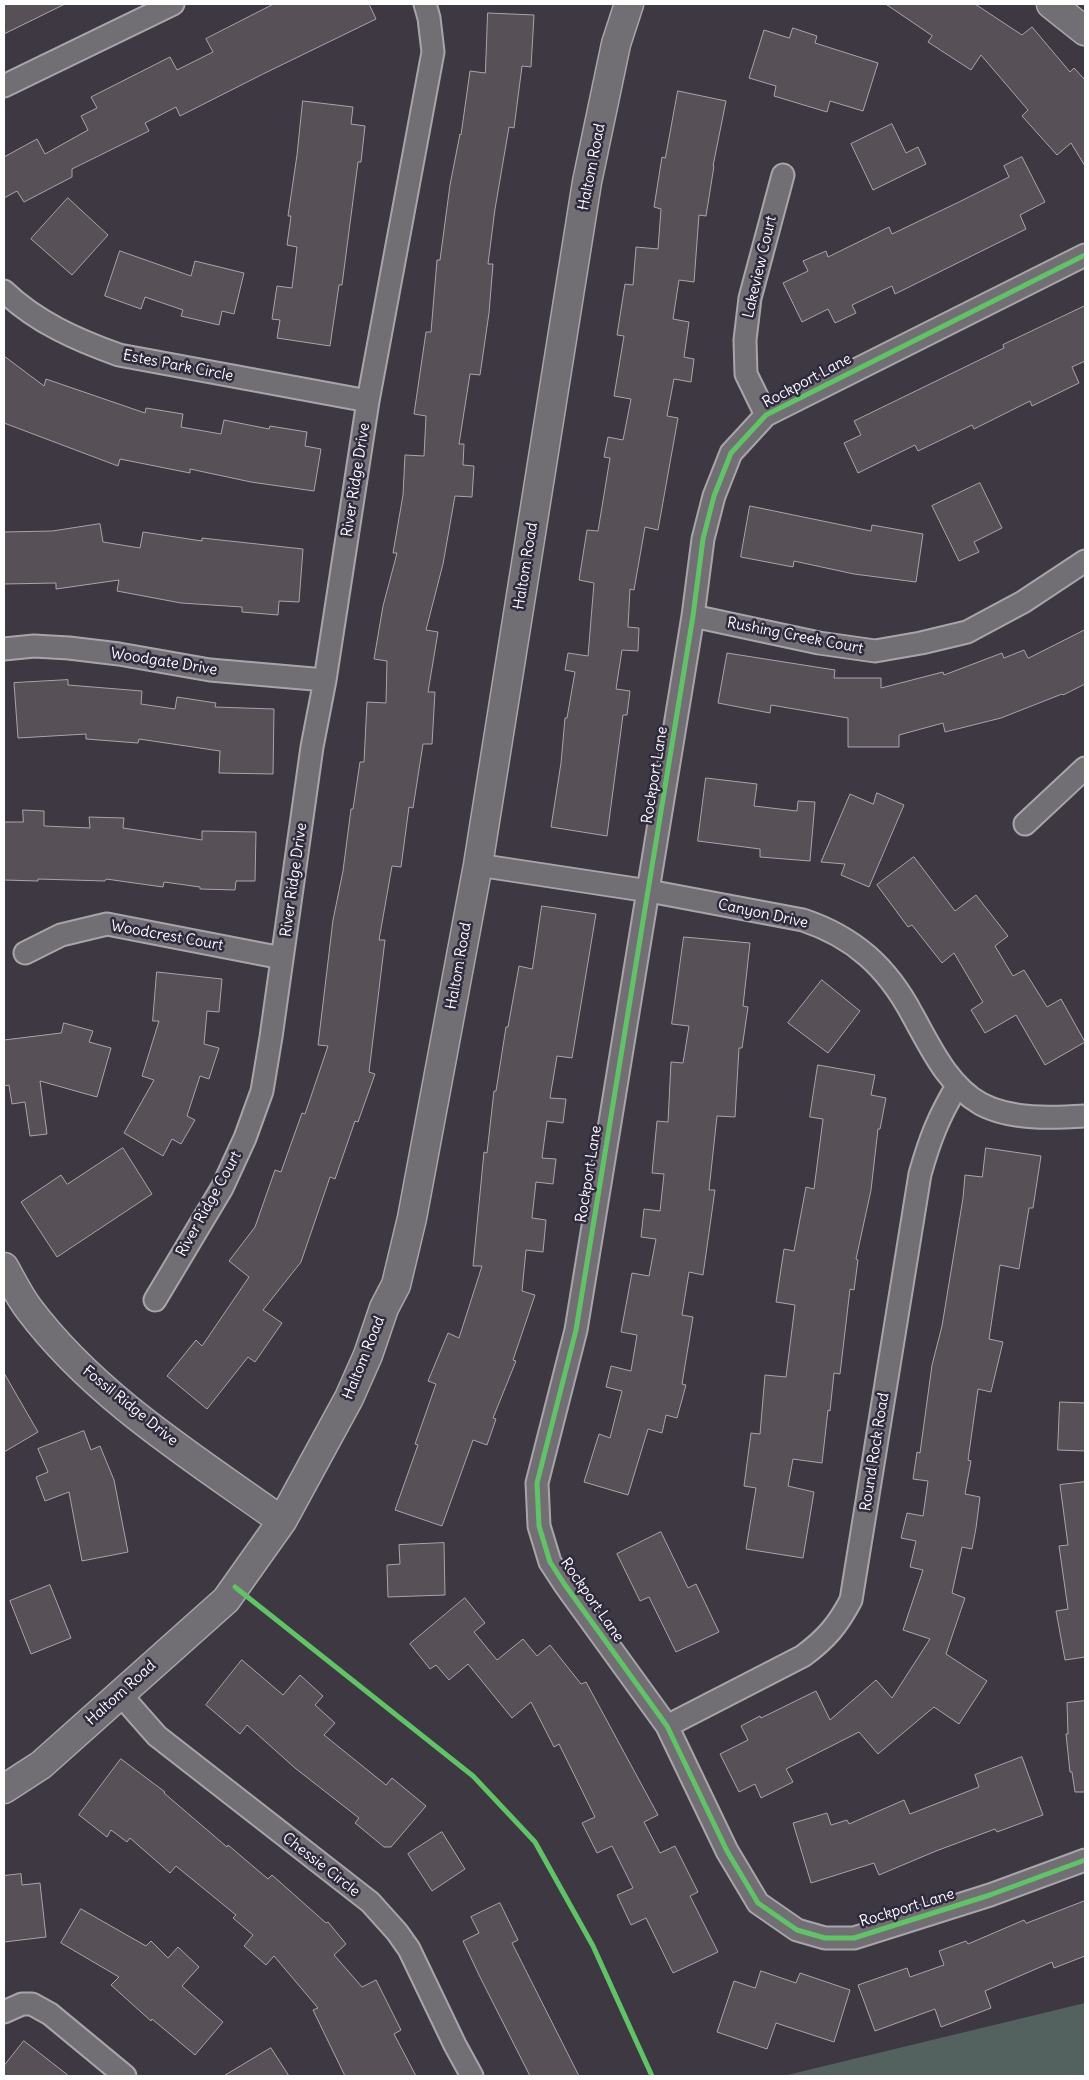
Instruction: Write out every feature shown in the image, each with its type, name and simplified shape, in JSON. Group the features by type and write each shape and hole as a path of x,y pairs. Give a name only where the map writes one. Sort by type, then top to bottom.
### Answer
{"main road":[{"name":"Haltom Road","path":"4,1789 41,1765 226,1600 282,1521 349,1398 368,1355 384,1308 396,1285 412,1218 478,865 587,182 616,44 629,4"},
{"path":"1051,4 1085,31"},
{"name":"Fossil Ridge Drive","path":"4,1266 28,1308 63,1349 92,1378 157,1431 282,1521"}],"street":[{"path":"4,86 173,4"},
{"name":"River Ridge Drive","path":"282,958 312,747 325,680 368,400 433,52 429,18 425,4"},
{"name":"Lakeview Court","path":"766,415 746,374 745,340 750,298 783,175"},
{"name":"Rockport Lane","path":"1085,255 766,415 731,453 714,496 703,539 693,616 649,891 576,1330 537,1483 539,1526 550,1562 635,1684 667,1726 727,1851 758,1903 798,1930 825,1938 854,1938 990,1895 1085,1860"},
{"name":"Estes Park Circle","path":"4,291 20,306 51,325 86,343 119,355 368,400"},
{"name":"Rushing Creek Court","path":"693,616 819,643 875,651 968,632 1023,602 1085,561"},
{"name":"Woodgate Drive","path":"4,649 34,646 69,648 119,654 210,670 325,680"},
{"path":"1026,824 1085,768"},
{"name":"Canyon Drive","path":"478,865 649,891 803,920 824,927 846,939 867,955 888,976 912,1014 926,1043 957,1086 981,1104 1014,1114 1050,1118 1085,1116"},
{"name":"Woodcrest Court","path":"25,953 61,935 107,924 282,958"},
{"name":"River Ridge Court","path":"155,1300 222,1188 245,1138 262,1091 282,958"},
{"name":"Round Rock Road","path":"667,1726 803,1656 821,1643 839,1623 851,1600 920,1174 931,1135 957,1086"},
{"name":"Chessie Circle","path":"120,1694 157,1736 370,1902 409,1949 472,2076"},
{"path":"4,2012 22,2004 32,2004 50,2014 125,2076"}],"shaded area":[{"path":"1085,2003 1085,2076 783,2076"}],"building":[{"path":"4,4 65,4 4,34"},
{"path":"274,4 369,4 376,19 180,116 176,107 145,123 149,131 72,169 72,177 24,202 17,191 4,198 4,157 37,139 45,154 88,130 81,116 97,108 91,97 170,57 177,70 213,52 206,39"},
{"path":"886,4 975,4 1022,35 1032,27 1070,72 1074,68 1085,80 1085,166 1071,143 1057,155 1022,116 1028,110 981,55 971,70 928,42 932,36"},
{"path":"488,13 534,15 531,67 522,66 514,128 509,127 488,264 493,264 489,313 480,375 470,374 459,444 464,444 463,465 474,466 472,497 455,496 443,564 426,630 438,632 428,692 435,692 432,744 423,744 413,808 409,807 401,867 392,866 379,940 385,940 369,1072 375,1074 358,1122 355,1121 335,1179 330,1177 301,1262 263,1310 282,1323 255,1362 248,1357 207,1409 167,1376 196,1340 202,1346 249,1277 229,1261 255,1227 275,1170 281,1172 302,1113 305,1114 328,1046 318,1045 333,920 343,871 351,809 353,809 360,762 364,762 367,702 386,703 387,661 374,659 383,606 397,553 393,553 403,495 405,455 424,456 426,416 414,414 426,332 431,332 437,260 440,260 450,185 461,135 470,71 485,73"},
{"path":"793,28 817,36 815,43 878,63 863,111 830,101 827,112 774,96 776,86 749,78 764,30 789,38"},
{"path":"678,91 726,101 713,166 706,216 699,215 694,282 679,280 673,319 689,322 684,357 694,359 691,382 674,379 667,416 678,418 658,530 645,527 634,590 630,589 628,627 639,628 638,651 622,650 616,689 630,691 627,715 623,715 607,836 551,827 561,763 565,718 567,718 575,672 565,670 568,653 588,656 594,583 579,580 587,530 598,531 610,458 604,457 608,437 623,440 631,399 614,396 624,336 617,335 625,284 633,285 636,247 658,249 661,209 654,207 662,157 665,158"},
{"path":"303,101 353,107 351,124 365,126 361,162 358,162 342,285 339,285 330,346 277,338 280,320 272,319 277,286 292,288 297,247 287,245 291,216 288,216"},
{"path":"892,124 906,153 918,147 926,164 873,190 851,144"},
{"path":"1022,157 1045,202 1020,215 1026,229 895,294 892,286 852,305 856,313 835,323 828,309 802,322 783,283 808,271 803,261 826,251 828,257 889,227 892,234 1009,177 1004,166"},
{"path":"68,198 108,235 72,275 31,239"},
{"path":"120,251 191,276 195,261 244,273 234,314 222,311 219,325 181,316 183,310 145,297 141,309 105,296"},
{"path":"1085,306 1085,361 1072,367 1079,383 1032,406 1030,401 974,429 972,425 918,451 915,445 858,473 844,443 861,435 854,421 1004,348 1003,345"},
{"path":"4,356 44,386 46,379 145,413 146,408 183,414 181,427 221,434 224,420 269,429 270,426 307,432 305,446 321,449 314,491 251,482 190,469 190,473 120,459 118,466 4,423"},
{"path":"980,483 1002,528 974,542 979,552 959,561 932,506"},
{"path":"750,506 871,531 872,525 923,534 916,582 854,574 794,561 793,567 741,557"},
{"path":"100,524 103,542 140,548 143,532 202,541 202,538 303,549 299,602 279,601 278,615 242,612 242,607 181,603 117,591 119,580 56,589 56,583 4,584 4,532 52,531"},
{"path":"1085,630 1085,684 1063,695 1001,718 945,732 943,723 899,735 899,747 848,747 848,718 771,705 770,713 718,703 727,653 835,670 834,678 881,678 881,688 943,672 944,675 1002,653 1004,658 1024,650 1028,658"},
{"path":"68,680 68,685 142,691 141,704 175,709 177,697 216,703 215,707 274,709 273,774 219,773 220,751 139,739 138,743 86,739 86,734 18,738 14,683"},
{"path":"706,778 757,784 754,806 797,811 798,801 815,802 810,861 760,857 760,849 698,841"},
{"path":"877,793 904,805 869,887 841,875 845,864 821,862 850,794 873,804"},
{"path":"23,810 44,811 44,826 90,828 89,817 124,818 123,828 202,840 202,831 256,832 255,881 236,881 235,890 200,889 200,887 164,882 163,887 106,879 105,881 4,880 4,822 23,822"},
{"path":"914,857 955,911 976,895 1008,936 995,946 1013,976 1024,970 1047,1007 1061,999 1085,1042 1045,1065 1016,1015 985,1033 971,1010 983,1002 954,953 942,963 912,925 908,927 877,885"},
{"path":"542,906 596,914 572,1058 557,1056 550,1098 566,1099 563,1123 547,1121 542,1158 556,1159 553,1184 536,1182 532,1218 546,1220 543,1252 526,1250 522,1291 535,1295 513,1360 516,1361 493,1418 496,1419 487,1445 473,1440 442,1526 395,1510 418,1445 415,1444 436,1384 428,1381 448,1333 459,1338 482,1266 473,1266 484,1152 487,1153 494,1091 496,1091 506,1027 508,1027 519,966 532,969"},
{"path":"684,937 750,943 743,1006 748,1007 742,1048 739,1048 735,1117 717,1116 709,1190 715,1190 703,1275 689,1272 682,1315 693,1317 682,1384 686,1385 677,1418 666,1415 662,1433 648,1429 628,1495 584,1482 599,1434 610,1438 622,1391 606,1387 611,1366 631,1371 637,1335 621,1332 632,1273 649,1276 656,1239 641,1237 644,1209 660,1211 664,1174 652,1173 657,1121 668,1122 671,1062 683,1063 689,1026 672,1024"},
{"path":"157,972 222,979 219,1012 207,1011 204,1044 219,1048 209,1079 200,1076 187,1116 195,1120 181,1144 172,1139 163,1156 124,1133 154,1080 142,1076 159,1021 153,1021"},
{"path":"822,980 860,1011 828,1053 788,1023"},
{"path":"64,1023 93,1031 89,1042 111,1048 97,1097 40,1081 47,1134 30,1136 25,1102 12,1104 9,1085 4,1086 4,1040 61,1033"},
{"path":"818,1065 875,1075 871,1095 886,1098 880,1129 878,1129 871,1190 856,1259 858,1260 854,1290 850,1289 840,1374 834,1373 822,1463 793,1459 788,1486 814,1492 803,1558 746,1549 756,1488 744,1486 751,1433 760,1434 765,1375 786,1377 795,1305 776,1302 784,1249 794,1251 806,1187 814,1189 823,1119 810,1117"},
{"path":"123,1148 152,1194 57,1257 21,1202 61,1175 67,1184"},
{"path":"986,1148 1041,1156 1033,1208 1029,1208 1019,1269 1000,1265 989,1339 1003,1342 991,1392 978,1389 968,1460 971,1461 965,1494 980,1497 976,1528 972,1549 962,1547 952,1593 965,1598 946,1654 987,1681 959,1724 934,1707 878,1754 859,1732 786,1769 793,1782 761,1798 755,1784 739,1792 720,1754 748,1740 741,1726 816,1691 830,1720 876,1680 892,1698 930,1639 903,1630 923,1570 910,1567 916,1541 901,1538 907,1513 923,1516 928,1481 913,1479 917,1452 920,1453 932,1365 942,1326 965,1175 982,1177"},
{"path":"4,1373 38,1432 4,1452"},
{"path":"1060,1402 1085,1403 1085,1451 1058,1450"},
{"path":"84,1431 91,1450 100,1446 114,1480 128,1552 82,1561 69,1492 45,1501 36,1477 48,1472 38,1449"},
{"path":"1085,1482 1085,1657 1065,1660 1056,1611 1068,1609 1059,1546 1068,1545 1060,1485"},
{"path":"661,1532 688,1588 696,1584 719,1632 676,1652 649,1597 640,1601 617,1554"},
{"path":"444,1543 445,1595 388,1597 387,1565 400,1564 399,1545"},
{"path":"50,1585 71,1638 31,1654 10,1601"},
{"path":"465,1598 485,1623 474,1632 497,1660 523,1639 537,1656 550,1645 581,1684 586,1682 658,1815 644,1822 660,1853 675,1846 698,1892 690,1896 718,1952 673,1973 646,1918 631,1925 617,1895 633,1888 612,1846 597,1853 582,1823 595,1817 559,1744 554,1747 531,1702 512,1718 468,1664 449,1680 436,1665 430,1669 410,1644"},
{"path":"242,1660 283,1695 300,1675 323,1696 315,1705 335,1723 324,1735 386,1785 392,1778 426,1806 391,1847 384,1847 355,1823 359,1818 295,1768 247,1725 240,1734 206,1705"},
{"path":"1085,1701 1085,1792 1075,1792 1072,1772 1070,1772 1066,1734 1068,1734 1067,1703"},
{"path":"1022,1757 1043,1815 997,1832 995,1829 879,1875 874,1863 811,1883 793,1823 827,1813 831,1825 847,1820 849,1824 904,1800 910,1814 979,1787 975,1775"},
{"path":"121,1759 165,1792 227,1847 228,1845 268,1879 272,1875 326,1923 328,1922 346,1944 334,1955 362,1987 376,1980 401,2030 394,2034 416,2076 345,2076 313,2010 318,2008 274,1956 266,1965 244,1946 253,1935 233,1918 236,1915 176,1866 170,1873 130,1838 127,1842 111,1830 107,1837 79,1815"},
{"path":"442,1832 465,1869 432,1891 408,1854"},
{"path":"21,1874 22,1885 40,1883 46,1937 4,1942 4,1876"},
{"path":"1085,1901 1085,1956 1054,1968 1052,1962 985,1991 991,2008 941,2027 935,2009 875,2031 858,1985 907,1968 910,1977 944,1965 939,1951 966,1941 968,1944 1024,1920 1026,1923"},
{"path":"500,1903 518,1940 512,1943 579,2076 530,2076 463,1941 479,1933 471,1917"},
{"path":"81,1909 146,1946 151,1941 168,1958 178,1947 199,1967 182,1986 223,2022 195,2055 152,2019 151,2021 111,1985 119,1977 61,1943"},
{"path":"761,1971 796,1983 800,1973 850,1990 834,2042 776,2023 767,2049 717,2032 734,1981 755,1988"},
{"path":"24,2041 69,2076 4,2076 4,2066"},
{"path":"271,2048 289,2076 224,2076"}],"cycle path":[{"path":"1085,255 766,415 731,453 714,496 703,539 693,616 576,1330 537,1483 539,1526 550,1562 667,1726 727,1851 758,1903 797,1930 825,1938 854,1938 990,1895 1085,1860"},
{"path":"235,1587 473,1776 535,1842 593,1946 652,2076"}]}
